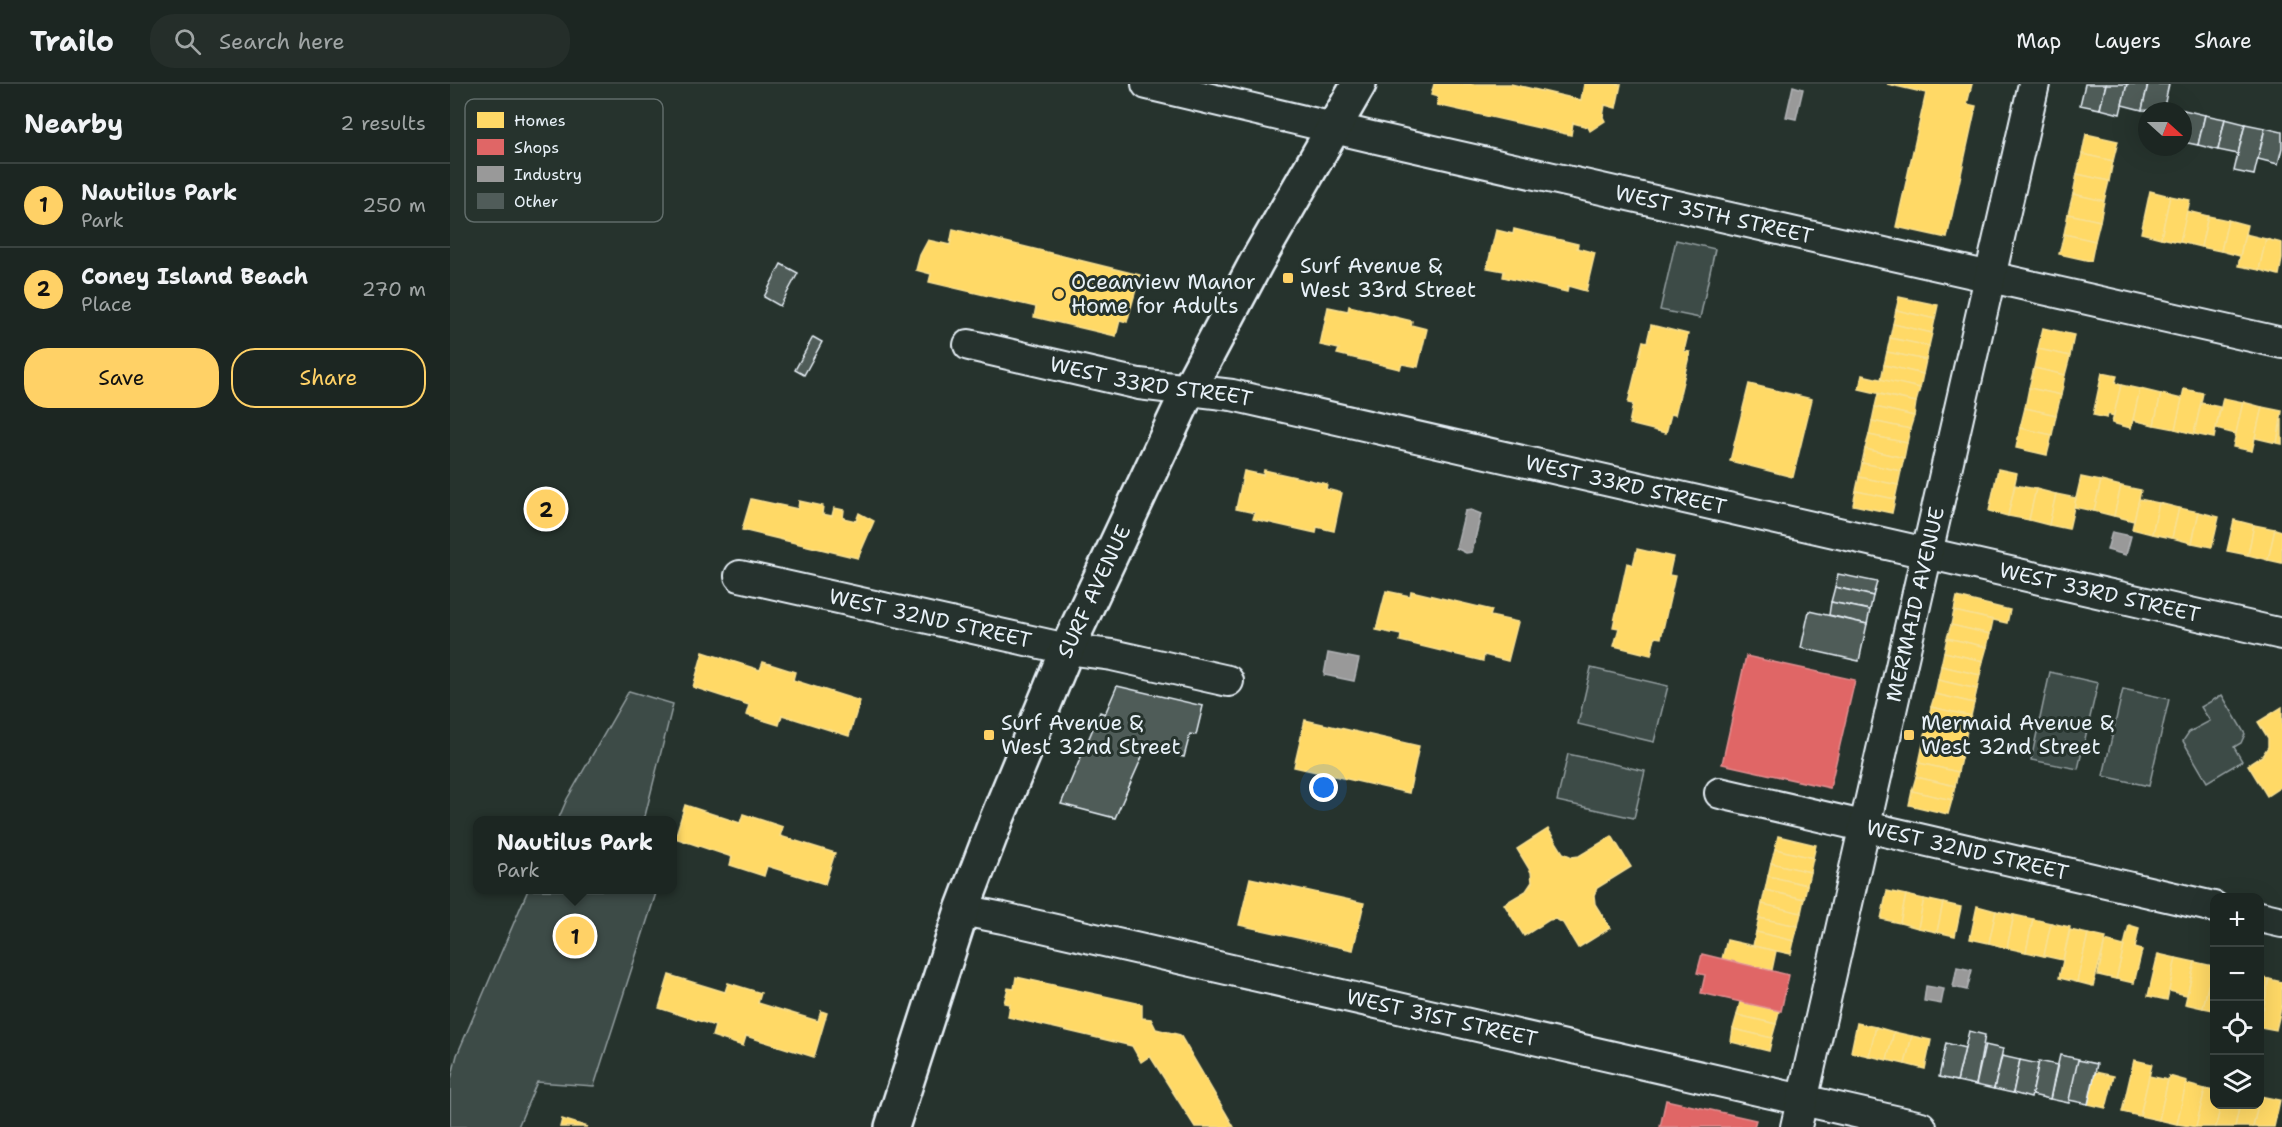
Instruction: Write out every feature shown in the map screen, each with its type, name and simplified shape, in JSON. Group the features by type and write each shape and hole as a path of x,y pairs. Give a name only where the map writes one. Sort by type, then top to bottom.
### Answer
{"main road":[{"name":"SURF AVENUE","path":"891,1127 962,910 1067,649 1189,389 1256,263 1359,84"}],"street":[{"name":"WEST 35TH STREET","path":"1147,84 2282,344"},
{"name":"MERMAID AVENUE","path":"1799,1113 2034,84"},
{"name":"WEST 33RD STREET","path":"969,345 1139,384 1233,395 2282,633"},
{"name":"WEST 32ND STREET","path":"740,576 1067,649 1112,655 1228,681"},
{"name":"WEST 32ND STREET","path":"1720,793 2210,906"},
{"name":"WEST 31ST STREET","path":"962,910 1003,918 1799,1113 1920,1127"},
{"path":"2264,918 2282,922"}],"shaded area":[{"path":"1676,240 1715,249 1700,318 1660,310"},
{"path":"1591,668 1668,686 1654,742 1578,724"},
{"path":"2050,672 2098,683 2078,769 2031,760"},
{"path":"2123,689 2169,699 2149,786 2103,776"},
{"path":"629,691 673,704 645,816 560,816 567,799"},
{"path":"2222,695 2245,734 2241,743 2234,747 2242,761 2207,782 2183,741 2189,732 2210,721 2201,707"},
{"path":"1568,754 1645,771 1634,818 1557,801"},
{"path":"526,894 656,894 594,1086 537,1082 518,1127 450,1127 450,1083 457,1055"}],"building: Homes":[{"path":"1434,84 1511,84 1581,100 1584,84 1621,84 1616,108 1605,105 1603,117 1605,121 1590,131 1588,127 1573,123 1571,135 1437,105 1438,97 1431,95"},
{"path":"1887,84 1972,84 1967,104 1976,106 1947,238 1896,227 1926,93"},
{"path":"2086,134 2118,141 2113,161 2082,154"},
{"path":"2082,154 2113,161 2109,181 2077,174"},
{"path":"2077,174 2109,181 2104,201 2073,194"},
{"path":"2150,191 2170,196 2161,238 2141,233"},
{"path":"2073,194 2104,201 2100,221 2068,214"},
{"path":"2170,196 2190,200 2180,242 2161,238"},
{"path":"2187,211 2208,216 2201,247 2180,242"},
{"path":"2068,214 2100,221 2095,241 2064,234"},
{"path":"2208,216 2228,220 2221,251 2201,247"},
{"path":"2228,220 2247,225 2240,256 2221,251"},
{"name":"Oceanview Manor Home for Adults","path":"953,229 1140,275 1127,322 1120,320 1116,336 1034,317 1036,307 929,282 931,274 916,270 920,255 928,240 950,245"},
{"path":"1514,229 1578,244 1577,248 1595,253 1586,291 1568,286 1567,292 1503,277 1504,271 1487,268 1496,230 1513,234"},
{"path":"2064,234 2095,241 2091,261 2059,254"},
{"path":"2245,234 2266,239 2259,270 2238,266"},
{"path":"2266,239 2282,243 2279,275 2259,270"},
{"path":"1899,297 1938,305 1935,319 1896,310"},
{"path":"1349,306 1412,321 1411,325 1427,329 1418,367 1402,364 1400,369 1337,354 1339,349 1320,345 1328,307 1348,311"},
{"path":"1896,310 1935,319 1932,333 1893,324"},
{"path":"1893,324 1932,333 1929,346 1890,338"},
{"path":"1651,325 1688,334 1684,351 1690,352 1675,415 1671,414 1666,433 1629,424 1633,404 1628,403 1643,341 1647,342"},
{"path":"2043,328 2074,335 2070,356 2038,349"},
{"path":"1890,338 1929,346 1926,360 1887,352"},
{"path":"2038,349 2070,356 2065,375 2034,368"},
{"path":"1887,352 1926,360 1923,374 1884,365"},
{"path":"1884,365 1923,374 1920,388 1881,380"},
{"path":"2034,368 2065,375 2061,395 2029,388"},
{"path":"2102,373 2117,376 2115,383 2121,385 2114,416 2108,414 2107,418 2093,415"},
{"path":"1862,375 1920,388 1916,402 1859,389"},
{"path":"1749,384 1812,399 1793,477 1730,461"},
{"path":"2121,385 2140,389 2131,428 2112,423"},
{"path":"2029,388 2061,395 2056,415 2025,408"},
{"path":"2140,389 2161,394 2154,425 2133,420"},
{"path":"2184,389 2203,393 2194,434 2175,429"},
{"path":"1878,394 1916,402 1914,416 1875,407"},
{"path":"2161,394 2182,399 2175,429 2154,425"},
{"path":"2223,398 2243,402 2236,434 2216,429"},
{"path":"2243,402 2262,407 2252,451 2233,447"},
{"path":"2201,403 2220,407 2214,438 2194,434"},
{"path":"1875,407 1914,416 1910,429 1872,421"},
{"path":"2262,407 2282,411 2277,443 2255,438"},
{"path":"2025,408 2056,415 2052,435 2020,428"},
{"path":"2282,419 2282,444 2277,443"},
{"path":"1872,421 1910,429 1907,443 1869,435"},
{"path":"2020,428 2052,435 2047,455 2016,448"},
{"path":"1869,435 1907,443 1904,458 1865,449"},
{"path":"1865,449 1904,458 1901,471 1862,463"},
{"path":"1862,463 1901,471 1898,485 1859,477"},
{"path":"1998,469 2017,473 2008,516 1989,511"},
{"path":"1264,470 1327,484 1326,489 1342,493 1334,531 1317,527 1316,533 1253,519 1255,513 1236,509 1244,471 1263,475"},
{"path":"1859,477 1898,485 1895,499 1856,491"},
{"path":"2081,477 2101,481 2094,511 2074,507"},
{"path":"2101,481 2121,486 2114,516 2094,511"},
{"path":"2015,485 2036,489 2029,520 2008,516"},
{"path":"2121,486 2141,490 2134,521 2114,516"},
{"path":"2036,489 2056,494 2049,525 2029,520"},
{"path":"1856,491 1895,499 1892,513 1853,505"},
{"path":"2056,494 2076,498 2069,529 2049,525"},
{"path":"751,499 798,509 799,501 823,506 822,514 832,516 834,508 844,510 843,518 856,521 859,513 874,521 858,558 742,530"},
{"path":"2139,499 2159,503 2152,534 2132,529"},
{"path":"2159,503 2179,508 2172,538 2152,534"},
{"path":"2179,508 2199,512 2192,543 2172,538"},
{"path":"2199,512 2219,517 2212,547 2192,543"},
{"path":"2234,520 2254,525 2248,555 2227,551"},
{"path":"2254,525 2275,529 2268,560 2248,555"},
{"path":"2275,529 2282,531 2282,563 2268,560"},
{"path":"1637,549 1673,557 1669,575 1675,576 1661,638 1655,637 1651,655 1614,646 1619,628 1613,627 1627,563 1633,565"},
{"path":"1386,591 1410,596 1411,591 1492,610 1490,616 1518,622 1508,661 1484,655 1483,661 1400,641 1401,635 1376,630"},
{"path":"1957,597 2010,610 2007,623 1954,611"},
{"path":"1954,611 1993,620 1990,634 1951,625"},
{"path":"1951,625 1990,634 1987,647 1947,638"},
{"path":"1947,638 1987,647 1983,661 1944,652"},
{"path":"703,652 760,670 763,662 795,672 793,680 860,701 849,736 782,715 779,725 746,715 749,705 693,687"},
{"path":"1944,652 1983,661 1980,675 1941,666"},
{"path":"1941,666 1980,675 1977,689 1938,680"},
{"path":"1938,680 1977,689 1974,703 1935,694"},
{"path":"1935,694 1974,703 1971,716 1931,707"},
{"path":"1931,707 1971,716 1967,730 1928,721"},
{"path":"2282,707 2282,786 2267,796 2248,765 2262,756 2268,747 2268,738 2258,722"},
{"path":"1305,720 1419,746 1409,793 1294,767"},
{"path":"1928,721 1967,730 1964,745 1925,735"},
{"path":"1925,735 1964,745 1961,758 1922,749"},
{"path":"1922,749 1961,758 1958,772 1919,763"},
{"path":"1919,763 1958,772 1955,786 1916,777"},
{"path":"1916,777 1955,786 1952,800 1912,791"},
{"path":"1912,791 1952,800 1948,814 1909,805"},
{"path":"685,805 740,823 743,814 783,827 780,836 835,853 825,884 767,866 764,876 730,865 732,857 677,839"},
{"path":"1548,829 1563,853 1572,857 1579,856 1612,836 1631,867 1597,888 1594,895 1595,904 1610,928 1578,948 1563,923 1556,919 1549,920 1524,936 1504,904 1526,891 1532,882 1531,872 1517,849"},
{"path":"1778,836 1816,845 1813,858 1775,849"},
{"path":"1775,849 1813,858 1810,872 1771,863"},
{"path":"1771,863 1810,872 1807,885 1768,876"},
{"path":"1768,876 1807,885 1804,899 1765,890"},
{"path":"1250,878 1364,903 1353,950 1239,925"},
{"path":"1765,890 1804,899 1801,913 1762,904"},
{"path":"1887,891 1906,895 1900,923 1881,919"},
{"path":"1906,895 1924,899 1918,928 1900,923"},
{"path":"1924,899 1943,903 1937,932 1918,928"},
{"path":"1943,903 1961,907 1955,936 1937,932"},
{"path":"1762,904 1801,913 1798,926 1759,918"},
{"path":"1977,906 1996,911 1989,943 1970,939"},
{"path":"1996,911 2014,915 2007,948 1989,943"},
{"path":"2014,915 2033,919 2026,952 2007,948"},
{"path":"1759,918 1798,926 1794,941 1756,932"},
{"path":"2033,919 2051,923 2044,956 2026,952"},
{"path":"2051,923 2070,927 2063,960 2044,956"},
{"path":"2129,925 2139,928 2135,948 2142,950 2134,983 2116,979"},
{"path":"2070,930 2088,934 2077,982 2059,978"},
{"path":"1756,932 1794,941 1791,954 1753,946"},
{"path":"2088,934 2106,938 2093,986 2077,982"},
{"path":"1727,940 1776,951 1772,970 1722,959"},
{"path":"2105,941 2124,946 2116,979 2098,975"},
{"path":"2158,954 2176,958 2167,1000 2148,996"},
{"path":"2176,958 2195,962 2187,995 2169,991"},
{"path":"2195,962 2210,965 2210,979 2203,1008 2185,1004"},
{"path":"669,975 725,992 728,983 761,993 758,1003 818,1021 821,1011 827,1013 814,1057 746,1036 743,1046 712,1036 715,1026 659,1008"},
{"path":"1016,977 1142,1004 1142,1018 1151,1019 1156,1029 1180,1035 1234,1127 1195,1127 1150,1056 1141,1062 1132,1046 1008,1017 1010,1004 1004,1003 1008,988 1014,989"},
{"path":"2264,978 2269,979 2264,1001"},
{"path":"2210,979 2210,1009 2203,1008"},
{"path":"2269,979 2282,982 2282,1005 2276,1030 2264,1028 2264,1006"},
{"path":"1740,1002 1779,1011 1776,1024 1737,1015"},
{"path":"1737,1015 1776,1024 1772,1038 1733,1029"},
{"path":"1857,1023 1876,1027 1869,1056 1851,1052"},
{"path":"1876,1027 1894,1032 1887,1060 1869,1056"},
{"path":"1733,1029 1772,1038 1769,1051 1731,1042"},
{"path":"1894,1032 1912,1036 1905,1064 1887,1060"},
{"path":"1912,1036 1931,1040 1925,1069 1905,1064"},
{"path":"2134,1060 2152,1064 2140,1116 2122,1112"},
{"path":"2095,1072 2114,1076 2106,1108 2088,1104"},
{"path":"2149,1076 2168,1080 2159,1120 2140,1116"},
{"path":"2169,1076 2187,1081 2177,1124 2159,1120"},
{"path":"2186,1084 2205,1089 2196,1127 2177,1124"},
{"path":"2205,1089 2210,1090 2210,1109 2220,1109 2216,1127 2196,1127"},
{"path":"2264,1097 2280,1100 2274,1127 2253,1127 2257,1109 2264,1109"},
{"path":"2220,1109 2239,1109 2235,1127 2216,1127"},
{"path":"2239,1109 2257,1109 2253,1127 2235,1127"},
{"path":"562,1119 588,1127 560,1127"}],"building: Shops":[{"path":"1746,656 1855,680 1830,788 1722,764"},
{"path":"1702,954 1789,975 1781,1011 1701,993 1705,975 1697,973"},
{"path":"1666,1100 1756,1120 1754,1127 1660,1127"}],"building: Industry":[{"path":"1793,86 1803,89 1796,119 1786,117"},
{"path":"1471,510 1481,514 1472,552 1466,553 1456,548 1465,511"},
{"path":"2112,532 2131,536 2126,555 2107,550"},
{"path":"1328,653 1359,659 1354,681 1324,675"},
{"path":"1957,967 1972,970 1967,990 1953,987"},
{"path":"1926,986 1944,989 1941,1004 1924,1001"}],"building: Other":[{"path":"2085,84 2106,84 2100,109 2080,105"},
{"path":"2106,84 2127,84 2120,114 2100,109"},
{"path":"2127,84 2148,84 2144,102 2138,102 2138,109 2122,105"},
{"path":"2148,84 2169,84 2165,102 2144,102"},
{"path":"2192,112 2205,115 2198,145 2192,144"},
{"path":"2205,115 2225,119 2218,150 2198,145"},
{"path":"2225,119 2245,124 2238,154 2218,150"},
{"path":"2245,124 2265,128 2254,175 2234,171"},
{"path":"2265,128 2282,132 2282,148 2278,164 2258,159"},
{"path":"781,264 798,273 780,306 764,297"},
{"path":"813,337 822,342 804,375 795,370"},
{"path":"1838,574 1877,582 1873,596 1835,587"},
{"path":"1835,587 1873,596 1870,610 1831,602"},
{"path":"1831,602 1870,610 1867,624 1829,615"},
{"path":"1809,611 1867,624 1859,661 1801,648"},
{"path":"1117,686 1203,706 1196,735 1190,734 1184,757 1146,748 1115,818 1061,804 1100,712 1105,714"},
{"path":"1969,1031 1985,1035 1976,1085 1957,1081"},
{"path":"1946,1043 1965,1048 1957,1081 1939,1077"},
{"path":"1985,1045 2003,1049 1994,1089 1976,1085"},
{"path":"2060,1055 2079,1059 2069,1103 2050,1099"},
{"path":"2002,1056 2020,1060 2013,1093 1994,1089"},
{"path":"2020,1060 2039,1064 2031,1098 2013,1093"},
{"path":"2078,1060 2097,1064 2088,1104 2069,1100"},
{"path":"2039,1061 2057,1065 2050,1099 2032,1095"}],"place":[{"name":"Surf Avenue & West 33rd Street","path":"1288,278"},
{"name":"Oceanview Manor Home for Adults","path":"1059,294"},
{"name":"Coney Island Beach","path":"546,509"},
{"name":"Surf Avenue & West 32nd Street","path":"989,735"},
{"name":"Mermaid Avenue & West 32nd Street","path":"1909,735"},
{"name":"Nautilus Park","path":"575,936"}]}
